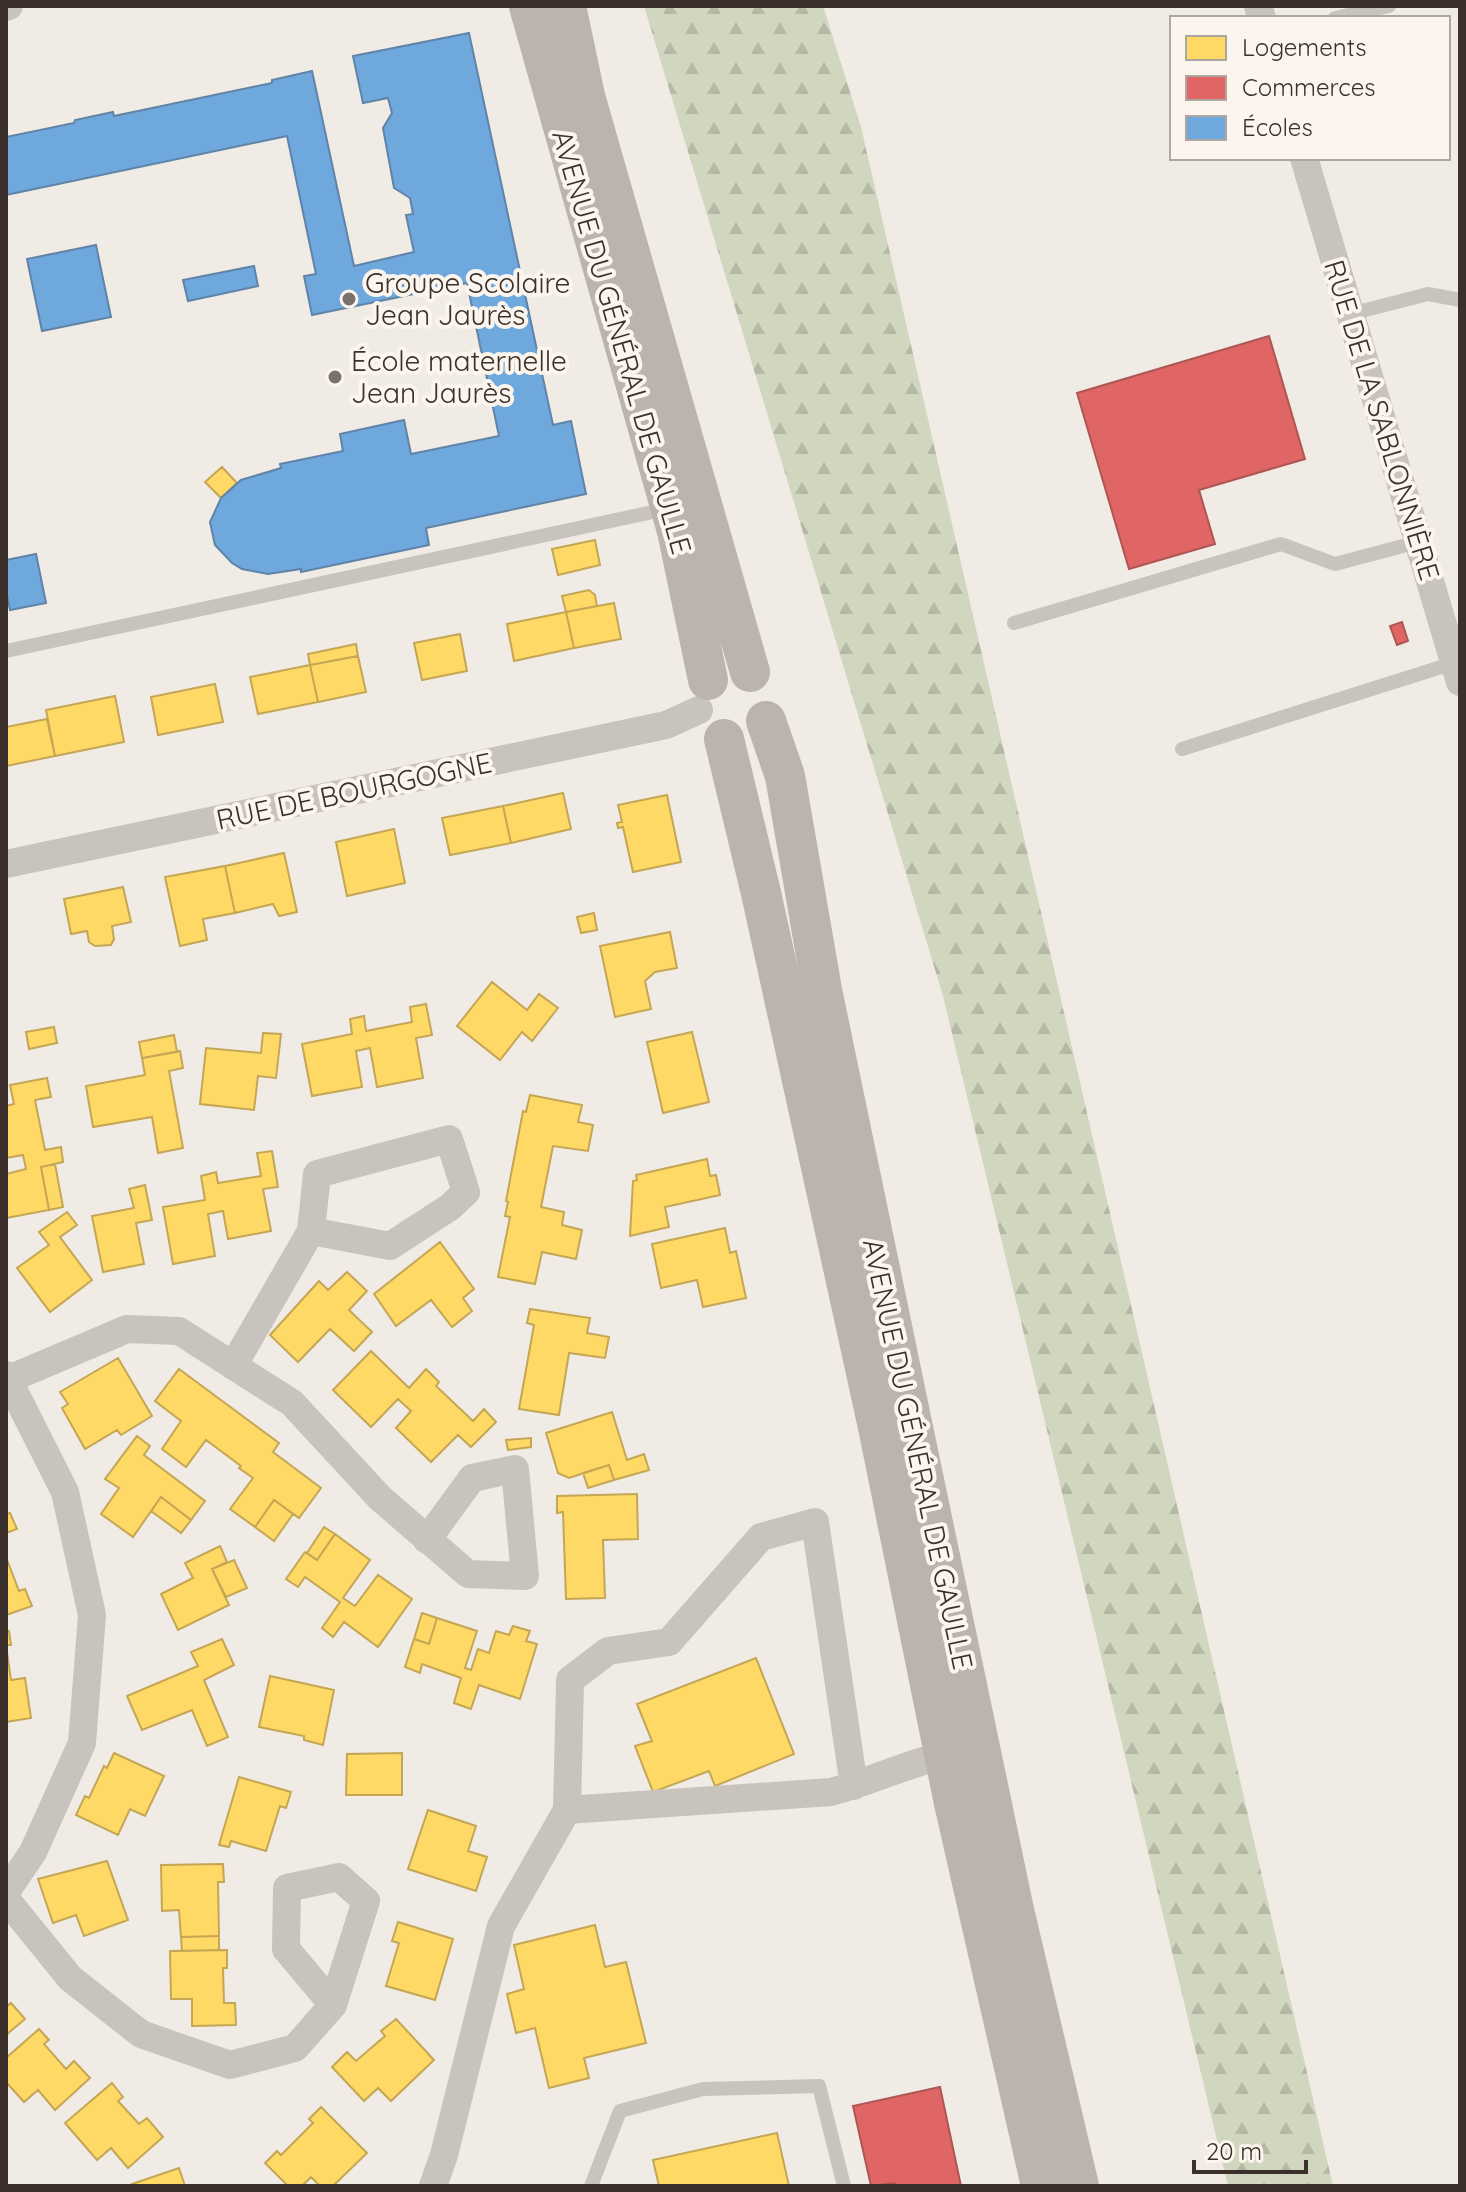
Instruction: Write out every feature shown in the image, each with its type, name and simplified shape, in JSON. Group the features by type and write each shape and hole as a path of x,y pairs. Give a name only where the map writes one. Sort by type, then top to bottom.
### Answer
{"main road":[{"name":"AVENUE DU GÉNÉRAL DE GAULLE","path":"529,6 671,508 711,710 761,893 872,1397 1034,2174"},
{"name":"AVENUE DU GÉNÉRAL DE GAULLE","path":"566,6 585,96 750,672"},
{"path":"732,668 750,672 758,677 771,702 766,721 753,735 743,739 711,710 715,674 732,668"},
{"name":"AVENUE DU GÉNÉRAL DE GAULLE","path":"766,721 785,776 822,990 926,1494 1014,1910 1079,2186"}],"street":[{"name":"RUE DE LA SABLONNIÈRE","path":"1305,160 1457,673"},
{"name":"RUE DE BOURGOGNE","path":"6,864 666,725 711,710"},
{"path":"233,1366 311,1231 317,1174 449,1139 466,1192 450,1207 390,1246 311,1231"},
{"path":"6,1892 33,1852 82,1743 92,1615 65,1492 7,1377 127,1329 179,1331 292,1403 380,1498 427,1540"},
{"path":"433,2186 444,2155 501,1926 567,1810 570,1680 608,1651 669,1642 761,1537 815,1522 854,1786"},
{"path":"567,1810 831,1792 945,1755"},
{"path":"6,1899 70,1978 141,2034 230,2065 295,2048 333,2005"}],"lane":[{"path":"1344,16 1389,6"},
{"path":"1350,314 1428,294 1460,300"},
{"path":"6,651 671,508"},
{"path":"1014,623 1281,544 1335,564 1418,542"},
{"path":"1182,749 1457,673"},
{"path":"591,2186 620,2111 703,2089 819,2086 844,2186"}],"green space":[{"path":"644,6 823,6 861,127 1333,2186 1228,2186 943,996"}],"building: Logements":[{"path":"222,467 237,483 221,498 205,482"},
{"path":"595,540 600,565 558,575 552,549"},
{"path":"589,590 595,595 597,606 566,612 562,596"},
{"path":"614,603 621,639 574,648 566,612"},
{"path":"566,612 574,648 514,661 507,624"},
{"path":"460,634 467,671 422,680 414,643"},
{"path":"356,644 358,656 310,665 308,654"},
{"path":"358,656 366,692 318,702 310,665"},
{"path":"310,665 318,702 258,714 250,677"},
{"path":"215,684 223,722 158,735 151,697"},
{"path":"115,696 124,742 55,756 46,710"},
{"path":"47,719 55,756 6,766 6,727"},
{"path":"563,793 571,829 511,843 503,806"},
{"path":"667,795 681,862 633,872 623,827 618,828 617,823 622,822 618,805"},
{"path":"503,806 511,843 450,855 442,818"},
{"path":"394,829 405,883 347,896 336,842"},
{"path":"284,853 297,912 279,916 273,904 235,913 225,866"},
{"path":"225,866 235,913 203,919 207,940 180,946 165,877"},
{"path":"123,887 131,922 112,926 114,939 111,945 95,946 89,942 87,931 71,934 64,899"},
{"path":"594,913 597,930 581,933 577,917"},
{"path":"670,932 677,968 655,972 645,981 651,1009 615,1017 600,946"},
{"path":"492,982 527,1010 539,994 558,1008 532,1041 522,1032 500,1060 457,1026"},
{"path":"426,1004 432,1035 416,1038 423,1078 377,1087 370,1048 356,1051 362,1087 312,1096 302,1044 352,1034 350,1019 364,1016 366,1031 412,1022 410,1007"},
{"path":"54,1027 57,1043 29,1049 26,1032"},
{"path":"692,1032 709,1102 663,1113 647,1042"},
{"path":"263,1033 281,1034 276,1078 258,1076 254,1110 200,1104 206,1048 261,1053"},
{"path":"174,1035 177,1052 142,1058 139,1042"},
{"path":"180,1051 183,1068 169,1071 183,1148 158,1153 152,1117 93,1127 86,1086 145,1075 142,1058"},
{"path":"47,1078 51,1097 35,1100 45,1150 61,1147 63,1162 41,1167 49,1210 6,1218 6,1174 26,1169 23,1155 6,1158 6,1106 14,1104 10,1085"},
{"path":"530,1095 582,1105 578,1122 593,1125 588,1151 553,1146 541,1207 564,1212 562,1225 582,1230 576,1259 542,1252 535,1284 498,1277 510,1217 505,1216 506,1201 523,1111 526,1112"},
{"path":"272,1151 278,1187 263,1189 271,1231 228,1239 223,1211 208,1214 215,1256 173,1264 163,1207 205,1200 201,1176 216,1172 218,1183 261,1176 257,1153"},
{"path":"707,1159 710,1176 716,1175 720,1195 665,1207 669,1227 630,1236 636,1175"},
{"path":"55,1164 63,1207 49,1210 41,1167"},
{"path":"145,1185 152,1220 136,1223 144,1264 103,1272 92,1216 134,1208 129,1189"},
{"path":"67,1212 77,1225 60,1237 92,1280 50,1312 17,1268 49,1245 39,1232"},
{"path":"725,1228 730,1253 736,1251 746,1298 703,1307 697,1280 661,1288 652,1244"},
{"path":"440,1242 474,1289 463,1298 472,1311 452,1327 431,1300 396,1326 374,1294"},
{"path":"347,1272 367,1291 349,1310 372,1332 354,1351 330,1329 298,1362 270,1335 319,1281 328,1290"},
{"path":"530,1309 590,1318 587,1333 609,1337 605,1358 569,1353 559,1415 519,1409 534,1325 527,1323"},
{"path":"371,1351 409,1388 426,1369 439,1382 436,1386 473,1421 484,1409 496,1422 471,1447 458,1435 431,1462 396,1428 411,1411 398,1399 371,1427 333,1390"},
{"path":"118,1358 152,1416 121,1435 117,1430 85,1449 62,1408 68,1404 60,1392"},
{"path":"179,1369 279,1443 273,1452 321,1488 299,1518 274,1500 255,1527 230,1509 253,1478 206,1440 186,1467 162,1449 181,1421 155,1401"},
{"path":"612,1412 627,1460 644,1454 649,1470 614,1480 609,1465 569,1478 558,1473 546,1433"},
{"path":"137,1436 150,1446 144,1455 205,1501 191,1520 161,1497 133,1537 101,1514 119,1488 105,1479"},
{"path":"531,1438 531,1447 508,1450 506,1440"},
{"path":"609,1465 614,1480 588,1488 583,1473"},
{"path":"637,1494 638,1539 603,1540 605,1598 566,1599 563,1512 557,1513 557,1496"},
{"path":"161,1497 191,1520 181,1533 151,1511"},
{"path":"274,1500 293,1514 274,1541 255,1527"},
{"path":"10,1513 17,1529 6,1533 6,1514"},
{"path":"324,1527 335,1534 317,1560 307,1553"},
{"path":"335,1534 370,1560 343,1598 355,1606 378,1575 412,1599 378,1647 344,1622 333,1637 322,1628 340,1602 305,1577 298,1587 286,1579 305,1552 317,1560"},
{"path":"220,1546 227,1562 212,1569 229,1605 178,1630 161,1594 193,1578 185,1563"},
{"path":"6,1557 19,1591 25,1589 32,1606 6,1615"},
{"path":"234,1560 247,1588 226,1597 212,1569"},
{"path":"422,1613 437,1618 429,1644 414,1639"},
{"path":"437,1618 477,1631 465,1668 471,1670 478,1649 489,1653 496,1631 509,1635 513,1626 530,1631 526,1641 537,1644 520,1699 479,1685 471,1709 454,1703 461,1678 422,1664 420,1673 405,1667 414,1639 429,1644"},
{"path":"6,1631 9,1631 11,1645 6,1645"},
{"path":"222,1639 234,1665 204,1680 228,1737 207,1746 192,1710 142,1730 127,1696 198,1666 191,1652"},
{"path":"6,1645 11,1680 25,1678 31,1718 6,1722"},
{"path":"756,1658 794,1754 715,1786 709,1771 653,1792 635,1746 652,1741 637,1704"},
{"path":"270,1676 334,1690 323,1745 304,1740 304,1736 259,1727"},
{"path":"114,1753 164,1776 145,1816 130,1809 118,1835 76,1815"},
{"path":"402,1753 402,1795 346,1795 347,1754"},
{"path":"239,1777 291,1792 286,1808 280,1806 266,1851 231,1841 229,1847 219,1845"},
{"path":"428,1810 476,1826 468,1851 487,1857 476,1891 408,1869"},
{"path":"107,1861 128,1920 84,1936 76,1915 53,1923 38,1879"},
{"path":"223,1864 224,1882 218,1882 219,1936 181,1937 179,1910 162,1911 161,1865"},
{"path":"398,1922 453,1939 435,2000 386,1986 399,1943 392,1941"},
{"path":"595,1925 605,1967 626,1962 646,2043 584,2058 589,2078 549,2088 535,2028 516,2033 507,1994 524,1989 514,1945"},
{"path":"219,1936 219,1950 182,1951 181,1937"},
{"path":"227,1950 227,1968 223,1968 224,2003 235,2003 236,2025 192,2026 192,1999 171,1999 170,1951"},
{"path":"11,2003 25,2019 6,2035 6,2007"},
{"path":"396,2019 434,2060 391,2101 378,2088 364,2101 332,2067 347,2052 356,2061 385,2036 381,2031"},
{"path":"39,2029 49,2040 44,2044 66,2069 74,2061 90,2078 55,2110 38,2090 24,2102 6,2082 6,2058"},
{"path":"112,2083 123,2097 118,2101 139,2124 147,2118 163,2137 128,2168 111,2148 97,2160 65,2123"},
{"path":"321,2107 367,2153 333,2186 320,2186 311,2177 302,2186 288,2186 265,2163 277,2151 281,2155 313,2123 309,2119"},
{"path":"777,2133 789,2186 659,2186 653,2160"},
{"path":"179,2168 185,2186 132,2186 132,2184"}],"building: Commerces":[{"path":"1269,336 1305,459 1199,490 1215,544 1129,569 1077,393"},
{"path":"1402,622 1408,641 1397,645 1390,626"},
{"path":"940,2087 961,2186 899,2186 894,2183 871,2186 853,2106"}],"building: Écoles":[{"name":"Groupe Scolaire Jean Jaurès","path":"469,33 553,425 571,421 586,494 426,528 429,545 301,572 301,569 268,574 242,569 215,545 210,522 221,498 241,480 281,468 280,464 343,451 340,434 404,420 411,454 499,436 467,283 312,315 304,276 316,274 287,136 6,195 6,137 113,112 114,116 272,83 272,80 312,71 354,266 414,252 406,215 413,214 410,198 394,188 383,128 392,113 388,98 363,103 353,56"},
{"path":"96,245 111,317 42,331 27,259"},
{"path":"254,266 258,286 188,301 183,280"},
{"path":"36,554 46,603 10,610 6,560"}],"place":[{"name":"Groupe Scolaire Jean Jaurès","path":"349,299"},
{"name":"École maternelle Jean Jaurès","path":"335,377"}]}
